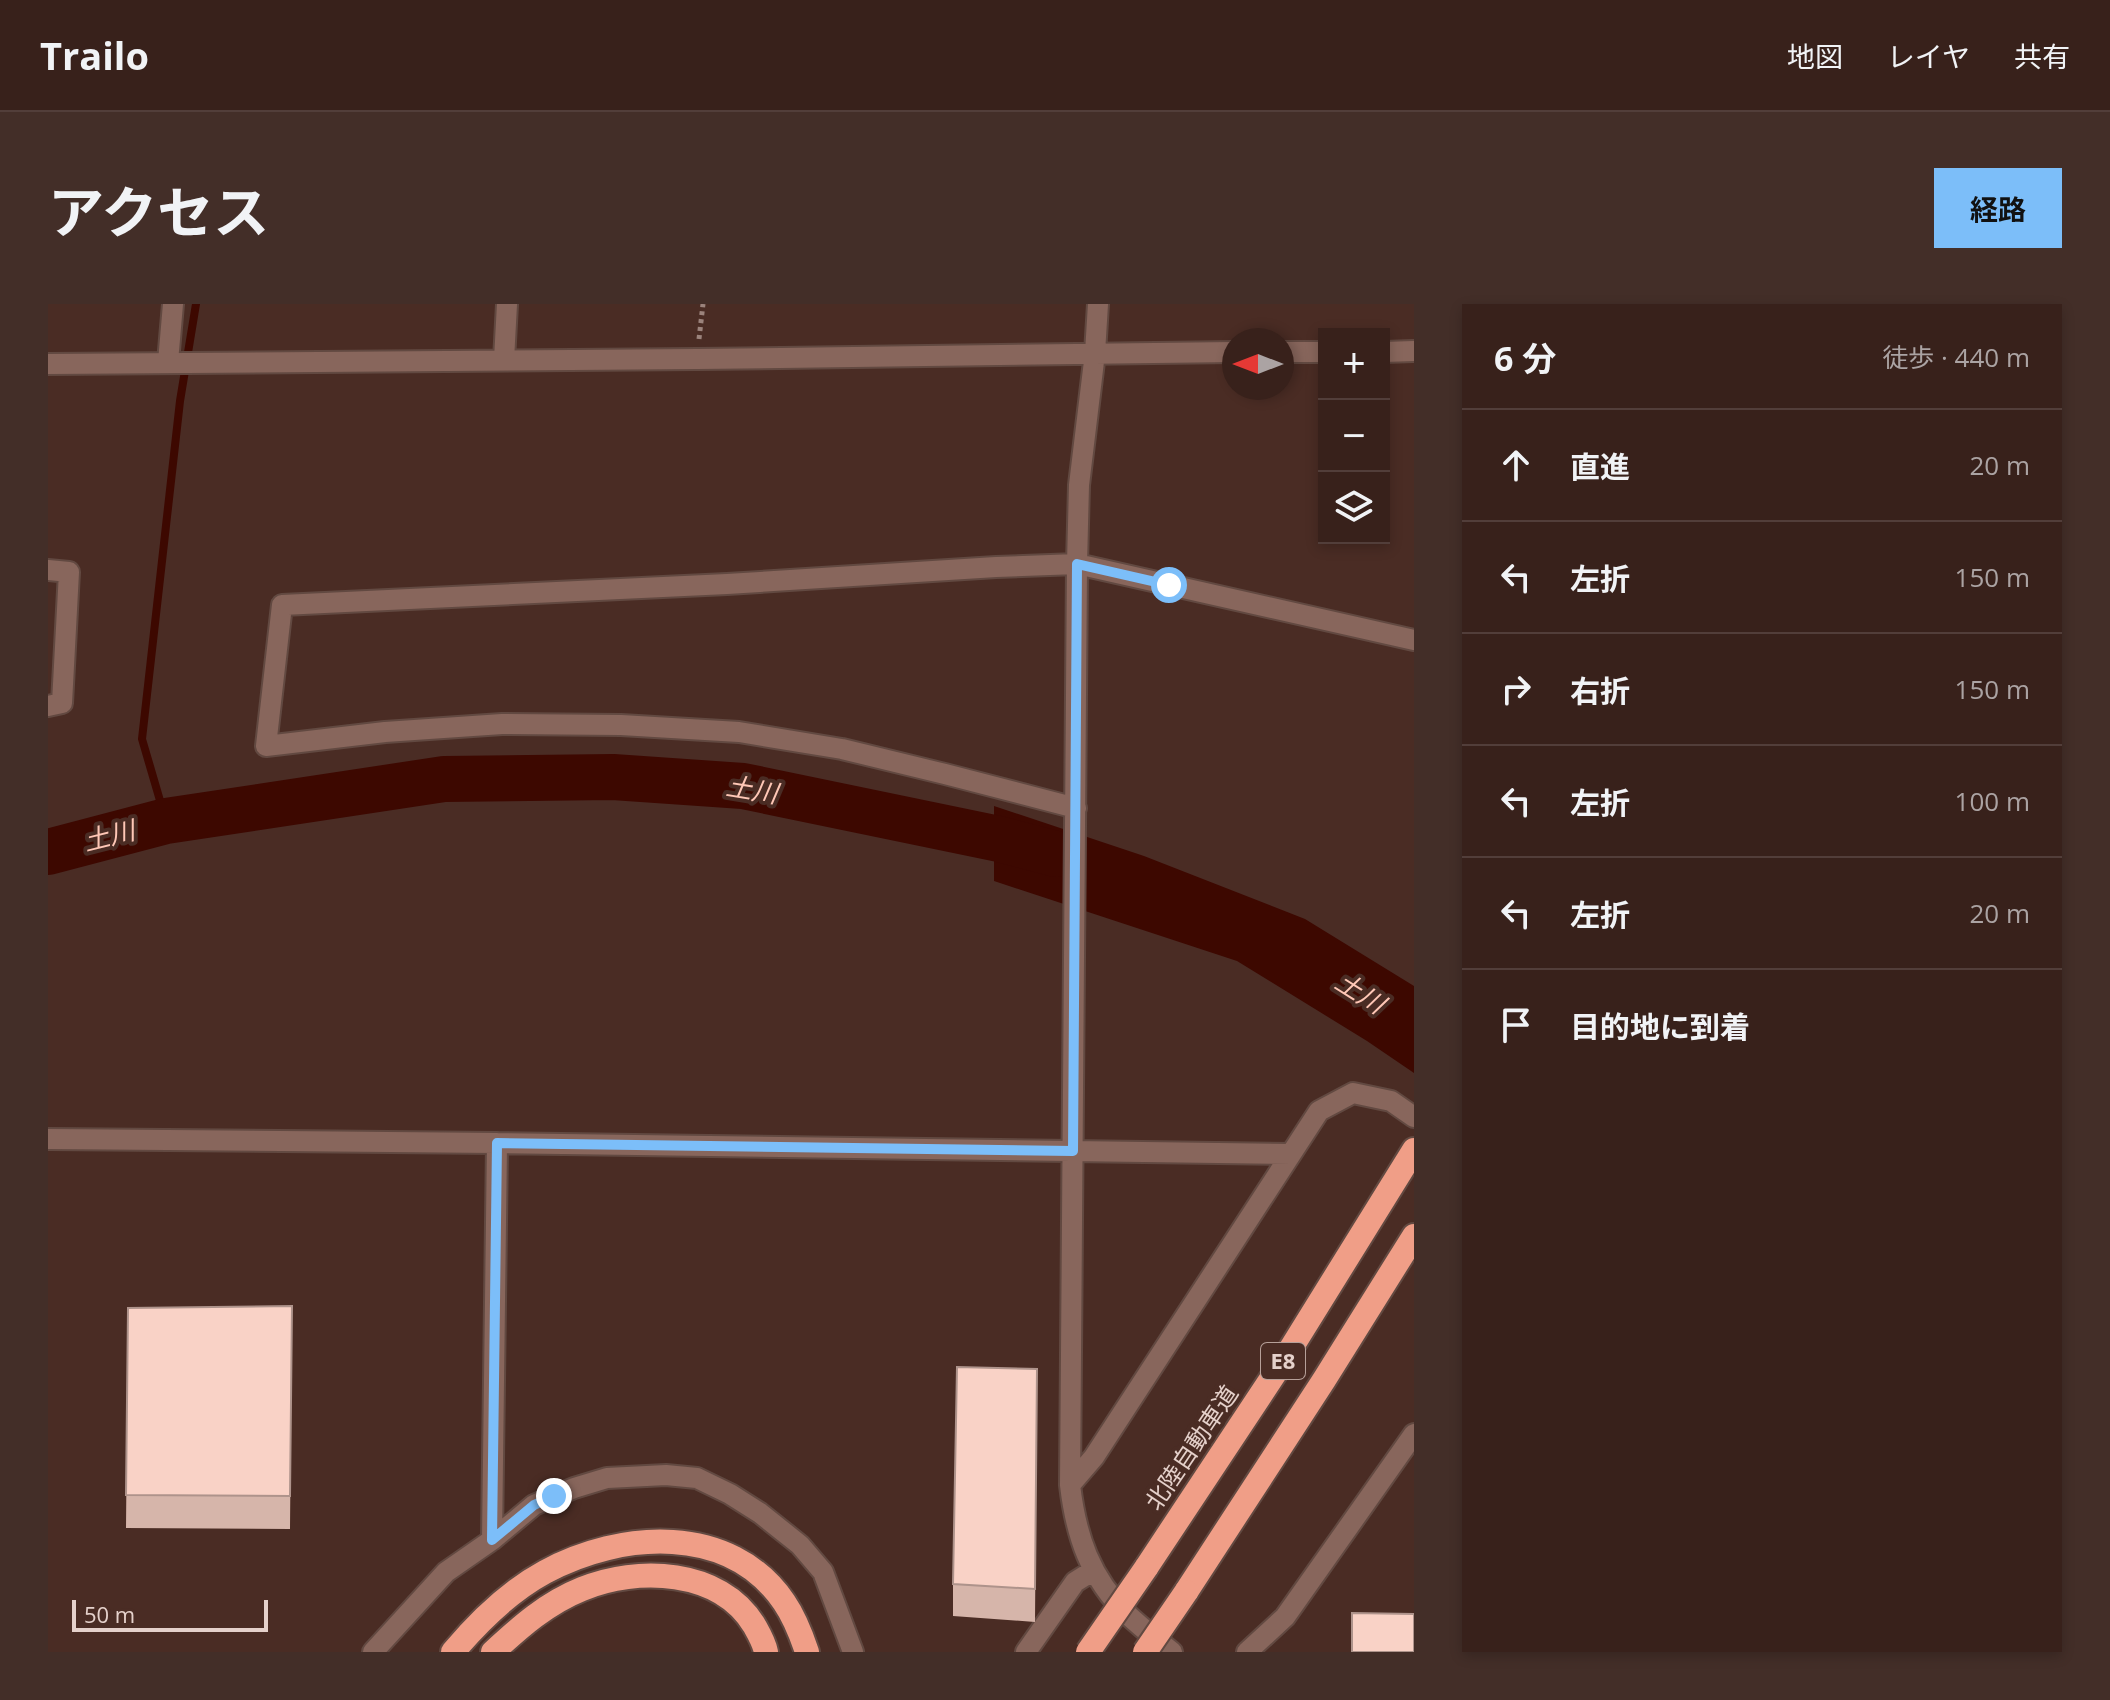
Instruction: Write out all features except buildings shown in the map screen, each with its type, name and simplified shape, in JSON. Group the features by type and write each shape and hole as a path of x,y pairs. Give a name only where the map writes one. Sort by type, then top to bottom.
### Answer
{"highway":[{"name":"北陸自動車道","path":"1088,1652 1285,1358 1414,1150"},
{"name":"E8","path":"1145,1652 1324,1380 1414,1236"},
{"path":"453,1652 488,1615 543,1573 603,1548 662,1541 690,1543 718,1551 743,1563 765,1580 783,1600 797,1623 807,1652"},
{"path":"493,1652 520,1627 583,1588 615,1579 648,1575 684,1579 713,1587 735,1601 751,1620 766,1652"}],"street":[{"path":"168,362 173,304"},
{"path":"504,360 507,304"},
{"path":"1098,304 1079,485 1077,564 1070,1485 1074,1518 1082,1545 1107,1592 1129,1616 1172,1652"},
{"path":"1390,352 1414,351"},
{"path":"48,364 1222,352"},
{"path":"1294,352 1318,352"},
{"path":"1076,813 945,774 842,749 739,732 621,725 502,724 385,732 266,746 282,605 1077,564 1414,640"},
{"path":"48,570 69,572 62,703 48,706"},
{"path":"1070,1485 1094,1457 1319,1111 1353,1093 1391,1101 1414,1117"},
{"path":"48,1139 1291,1154"},
{"path":"492,1540 497,1143"},
{"path":"1247,1652 1285,1617 1414,1434"},
{"path":"373,1652 446,1572 492,1540 534,1505 607,1478 666,1475 697,1478 730,1494 800,1545 823,1572 853,1652"},
{"path":"1026,1652 1075,1582 1094,1570"}],"path":[{"path":"697,359 703,304"}],"water":[{"path":"994,806 1144,856 1305,919 1414,986 1414,1073 1237,961 994,881"}],"waterway":[{"path":"166,821 142,739 180,401 196,304"},
{"name":"土川","path":"48,852 166,821 444,779 613,777 743,786 999,839 1056,854"}],"route":[{"path":"554,1496 534,1505 492,1540 497,1143 1073,1151 1077,564 1169,585"}]}
